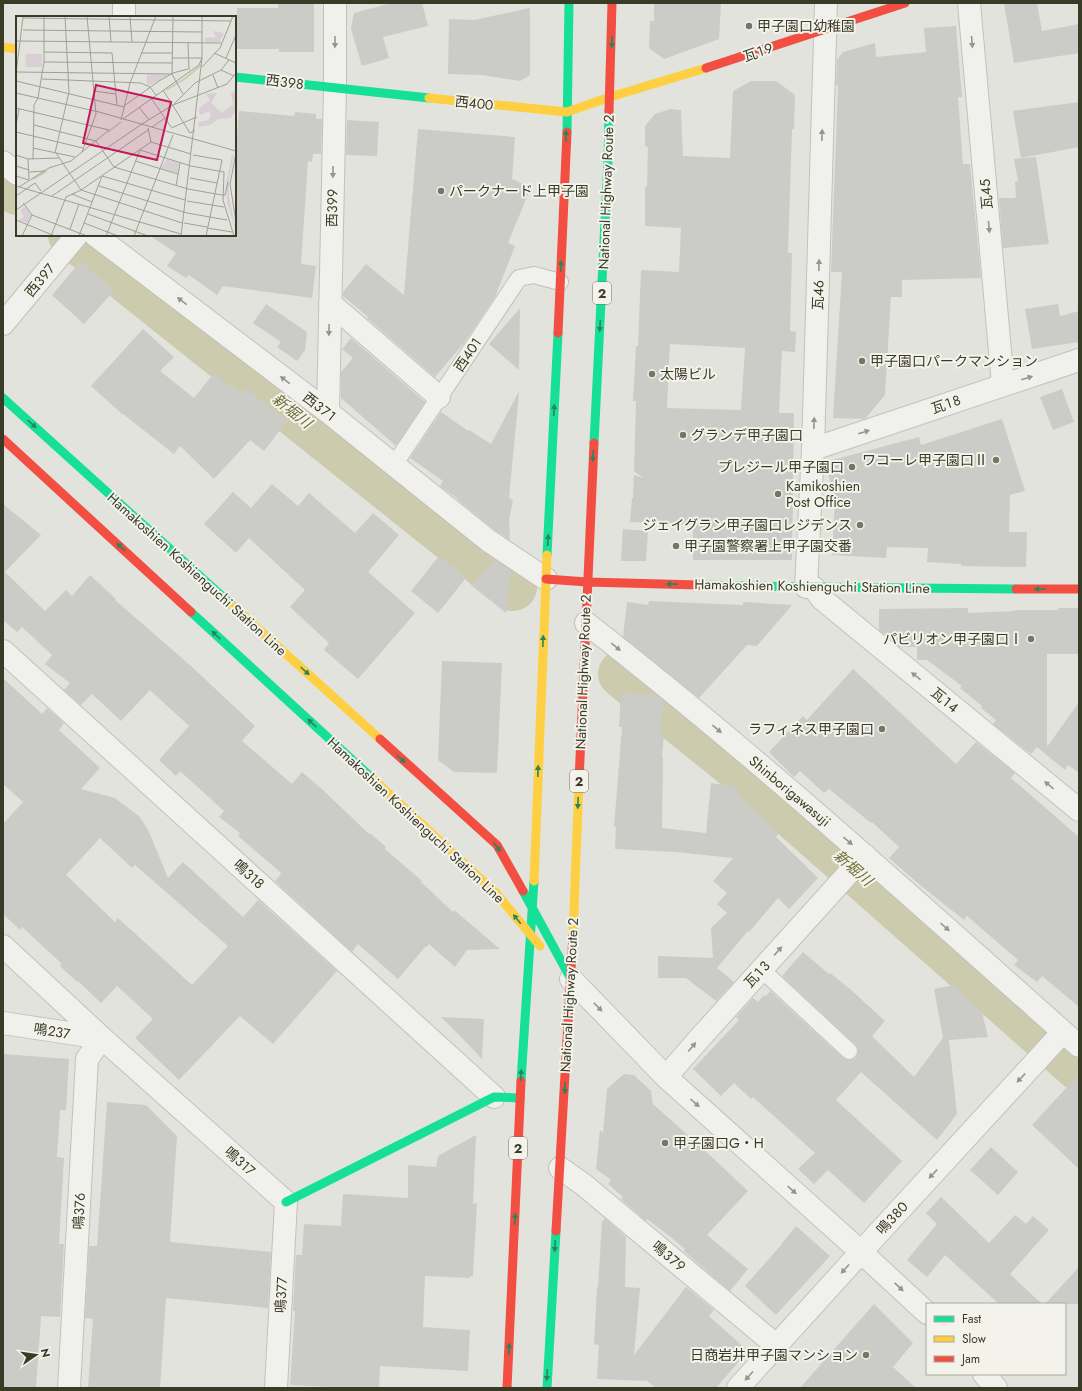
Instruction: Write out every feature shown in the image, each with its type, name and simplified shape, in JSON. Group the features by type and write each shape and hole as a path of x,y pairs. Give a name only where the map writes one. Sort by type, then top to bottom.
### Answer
{"main road":[{"name":"2","path":"507,1388 520,1098 533,908 567,112 569,3"},
{"name":"National Highway Route 2","path":"547,1388 571,979 587,582 608,161 612,3"},
{"name":"瓦１９","path":"610,97 734,60 904,3"},
{"path":"3,47 16,49"},
{"name":"西３９８","path":"236,77 335,88"},
{"name":"西４００","path":"335,88 567,112 610,97"},
{"name":"Hamakoshien Koshienguchi Station Line","path":"3,398 497,845 571,979"},
{"name":"Hamakoshien Koshienguchi Station Line","path":"3,439 496,893 531,936 571,979"},
{"name":"Hamakoshien Koshienguchi Station Line","path":"546,579 587,582 810,588 1079,589"},
{"path":"286,1202 494,1097 520,1098"}],"street":[{"path":"124,3 124,16"},
{"name":"西３９９","path":"328,412 335,88 335,3"},
{"name":"瓦４６","path":"810,588 826,3"},
{"name":"瓦４５","path":"969,3 1003,385"},
{"path":"3,162 16,173"},
{"name":"西３７１","path":"96,236 328,412 489,541 546,579"},
{"name":"西３９７","path":"3,324 74,238"},
{"path":"330,303 439,397"},
{"name":"瓦１８","path":"813,449 1079,360"},
{"name":"瓦１４","path":"810,588 1079,810"},
{"name":"Shinborigawasuji","path":"586,623 695,711 858,863 1062,1042"},
{"name":"鳴318","path":"3,651 494,1097"},
{"name":"瓦１３","path":"666,1077 761,969 858,863"},
{"name":"鳴317","path":"3,946 102,1038 286,1202"},
{"path":"571,979 666,1077 926,1312"},
{"name":"鳴237","path":"3,1023 102,1038"},
{"name":"鳴376","path":"69,1388 87,1059 102,1038"},
{"name":"鳴３８０","path":"738,1388 861,1252 1062,1042"},
{"name":"鳴３７９","path":"560,1168 584,1185 776,1346"},
{"name":"鳴377","path":"276,1388 286,1202"},
{"path":"985,1375 996,1388"}],"lane":[{"name":"西４０１","path":"394,465 519,278 534,275 560,282"},
{"path":"761,969 849,1051"}],"building":[{"path":"278,3 314,3 314,52 279,52 279,49 236,49 237,8 278,8"},
{"path":"392,3 422,3 428,26 383,37 389,58 362,66 351,29 354,13"},
{"path":"654,3 721,3 719,39 664,59 649,48 650,21 654,21"},
{"path":"1004,3 1037,3 1042,31 1079,24 1079,53 1014,63"},
{"path":"530,8 530,75 520,81 482,75 448,74 449,19 474,20"},
{"path":"956,26 962,97 958,97 963,164 970,164 981,278 902,280 902,297 891,297 885,395 865,419 833,418 842,272 831,272 838,85 836,85 837,60 843,52 875,43 876,57 926,52 924,28"},
{"path":"751,81 776,81 795,95 794,129 792,129 788,253 792,253 790,331 796,332 795,352 782,351 779,413 794,413 792,560 693,560 693,525 630,522 634,475 643,478 634,471 636,401 633,401 636,346 638,346 641,270 679,272 681,228 645,226 645,187 647,187 648,147 645,146 645,126 655,114 670,109 681,110 683,156 730,158 733,91","holes":["670,344 745,348 741,410 667,408"]},
{"path":"1079,102 1079,147 1021,158 1013,111"},
{"path":"239,111 294,116 295,112 316,114 316,119 322,119 321,154 313,154 312,162 308,161 301,264 316,266 312,298 223,286 217,295 189,275 186,278 167,266 176,253 150,236 236,236 236,148"},
{"path":"347,120 379,122 377,156 346,155"},
{"path":"418,129 515,137 512,179 531,187 508,243 515,246 495,297 464,343 435,377 343,296 343,292 366,264 404,295"},
{"path":"1036,157 1049,244 1003,248 999,198 1016,198 1015,182 1018,181 1014,159"},
{"path":"81,261 114,291 84,324 52,295"},
{"path":"266,304 307,332 305,350 297,361 277,347 281,342 253,323"},
{"path":"1058,304 1060,316 1079,311 1079,342 1032,349 1025,309"},
{"path":"520,308 519,370 489,344"},
{"path":"143,329 174,357 160,371 194,398 214,373 242,394 246,388 287,421 264,451 250,440 214,479 180,446 174,454 122,414 91,386"},
{"path":"351,338 425,402 396,446 341,398 341,372 353,358 342,349"},
{"path":"1062,389 1074,422 1053,430 1040,397"},
{"path":"518,393 509,498 513,500 509,520 510,540 496,531 440,486 443,481 410,458 441,412 468,431 469,430 491,444"},
{"path":"1002,419 1025,491 1010,495 1009,532 1027,532 1026,567 961,566 961,564 927,562 928,548 887,547 886,558 832,555 835,500 825,462 919,437 921,445"},
{"path":"272,484 298,506 309,493 355,533 373,513 399,535 368,572 415,613 358,679 324,650 329,643 290,607 305,590 249,538 236,553 204,524 233,492 251,508"},
{"path":"3,504 41,535 5,572 45,611 66,590 72,596 90,575 116,599 115,600 191,666 255,726 242,741 292,784 302,772 369,834 370,833 386,847 385,849 422,881 421,882 453,912 454,910 500,949 467,950 455,967 429,944 398,979 358,944 352,952 275,881 281,874 280,872 238,836 240,833 219,817 224,811 180,771 176,776 159,760 189,726 150,690 121,721 92,694 81,705 64,690 70,683 45,664 52,655 22,627 17,632 3,620"},
{"path":"623,529 648,531 646,561 621,561"},
{"path":"439,556 466,578 438,613 411,591"},
{"path":"495,560 511,571 506,613 471,585"},
{"path":"649,601 743,605 743,602 792,605 757,646 747,645 699,698 623,637 627,602 648,605"},
{"path":"968,608 968,613 1079,608 1079,654 1047,654 1047,747 1079,702 1079,773 1068,765 1065,770 1037,747 1031,754 993,724 996,720 960,688 962,686 927,660 917,660 917,647 900,647 879,630 879,609"},
{"path":"442,661 502,663 497,773 454,772 438,760"},
{"path":"853,669 956,764 976,742 1015,773 1011,778 1079,837 1079,1007 1042,976 1037,982 1014,965 1018,960 967,916 964,920 889,858 899,847 872,822 871,823 829,789 824,793 800,771 794,777 769,752 803,716 807,720"},
{"path":"3,678 42,714 47,708 64,723 59,730 100,768 81,789 115,798 140,817 149,832 168,878 183,862 243,917 258,900 337,971 273,1044 240,1016 179,1080 135,1038 153,1019 117,986 101,1003 60,966 62,964 22,927 20,930 3,914 3,824 23,802 3,784","holes":["100,838 132,868 135,865 228,946 192,985 118,918 115,922 66,875"]},
{"path":"621,693 657,695 664,702 659,734 664,734 662,757 662,828 706,833 711,783 738,787 737,795 779,833 776,837 818,878 789,909 778,898 717,968 734,982 716,1001 686,978 658,978 658,956 713,958 711,928 727,913 717,904 727,893 713,881 733,858 675,852 615,849 616,827 614,827 622,727 619,727"},
{"path":"803,952 829,974 830,973 850,989 885,1021 872,1036 914,1077 943,1038 934,989 953,985 982,1012 988,1037 949,1040 957,1114 937,1140 861,1072 836,1100 902,1161 864,1203 828,1170 814,1184 798,1169 815,1153 753,1097 751,1099 734,1083 721,1096 693,1069 739,1020 736,1017 753,998 758,1002 770,991 843,1058 851,1060 856,1058 858,1048 855,1044 782,976"},
{"path":"441,1017 484,1019 482,1059 464,1040"},
{"path":"3,1054 69,1059 66,1110 60,1110 57,1157 64,1158 59,1244 64,1244 60,1317 41,1316 36,1388 3,1388"},
{"path":"624,1074 634,1075 651,1091 653,1104 748,1191 707,1235 748,1269 730,1291 684,1251 685,1249 647,1219 646,1221 621,1199 623,1197 608,1184 611,1180 596,1169 600,1130 603,1133 607,1089"},
{"path":"1079,1074 1079,1169 1032,1125"},
{"path":"107,1102 146,1105 177,1136 170,1242 271,1252 268,1308 166,1298 160,1388 88,1388 93,1319 85,1318 89,1246 97,1246"},
{"path":"476,1135 473,1204 477,1203 473,1276 470,1276 470,1278 425,1276 423,1327 470,1330 468,1371 380,1366 379,1388 290,1385 295,1311 293,1311 296,1255 302,1255 304,1224 341,1226 343,1194 408,1198 408,1165 436,1167 438,1156"},
{"path":"991,1147 1018,1172 998,1195 970,1170"},
{"path":"941,1197 989,1243 1015,1215 1026,1224 1033,1216 1049,1230 1010,1274 1041,1303 998,1303 945,1255 927,1277 907,1260 937,1224 926,1213"},
{"path":"605,1218 626,1237 625,1287 640,1288 634,1355 686,1287 714,1310 709,1316 748,1351 716,1388 656,1388 647,1381 597,1379 599,1345 594,1344 602,1222"},
{"path":"796,1226 830,1256 776,1315 745,1286"},
{"path":"1079,1267 1079,1304 1046,1303"},
{"name":"日商岩井甲子園マンション","path":"874,1304 913,1343 893,1367 916,1388 800,1388"}],"waterway":[{"name":"新堀川","path":"3,180 16,190"},
{"name":"新堀川","path":"73,236 513,587"},
{"name":"新堀川","path":"622,674 749,776 1079,1067"}],"traffic: fast":[{"path":"567,132 569,3"},
{"path":"236,77 429,98"},
{"path":"594,443 608,161 609,111"},
{"path":"547,555 558,333"},
{"path":"3,398 233,606"},
{"path":"699,585 1016,589"},
{"path":"191,612 372,778"},
{"path":"521,1081 534,881"},
{"path":"523,891 571,979"},
{"path":"286,1202 494,1097 520,1098"},
{"path":"547,1388 556,1231"}],"traffic: slow":[{"path":"3,47 16,49"},
{"path":"429,98 567,112 610,97 706,68"},
{"path":"534,881 547,555"},
{"path":"233,606 380,739"},
{"path":"372,778 496,893 540,946"},
{"path":"573,935 579,781"}],"traffic: jam":[{"path":"609,111 612,3"},
{"path":"706,68 905,3"},
{"path":"558,333 567,132"},
{"path":"3,439 191,612"},
{"path":"579,781 594,443"},
{"path":"546,579 587,582 699,585"},
{"path":"1016,589 1079,589"},
{"path":"380,739 497,845 523,891"},
{"path":"556,1231 573,935"},
{"path":"507,1388 521,1081"}],"place":[{"name":"甲子園口幼稚園","path":"749,26"},
{"name":"パークナード上甲子園","path":"441,191"},
{"name":"甲子園口パークマンション","path":"862,361"},
{"name":"太陽ビル","path":"652,374"},
{"name":"グランデ甲子園口","path":"683,435"},
{"name":"ワコーレ甲子園口Ⅱ","path":"996,460"},
{"name":"プレジール甲子園口","path":"852,467"},
{"name":"Kamikoshien Post Office","path":"778,494"},
{"name":"ジェイグラン甲子園口レジデンス","path":"860,525"},
{"name":"甲子園警察署上甲子園交番","path":"676,546"},
{"name":"パビリオン甲子園口Ⅰ","path":"1031,639"},
{"name":"ラフィネス甲子園口","path":"882,729"},
{"name":"甲子園口G・H","path":"665,1143"},
{"name":"日商岩井甲子園マンション","path":"866,1355"}]}
